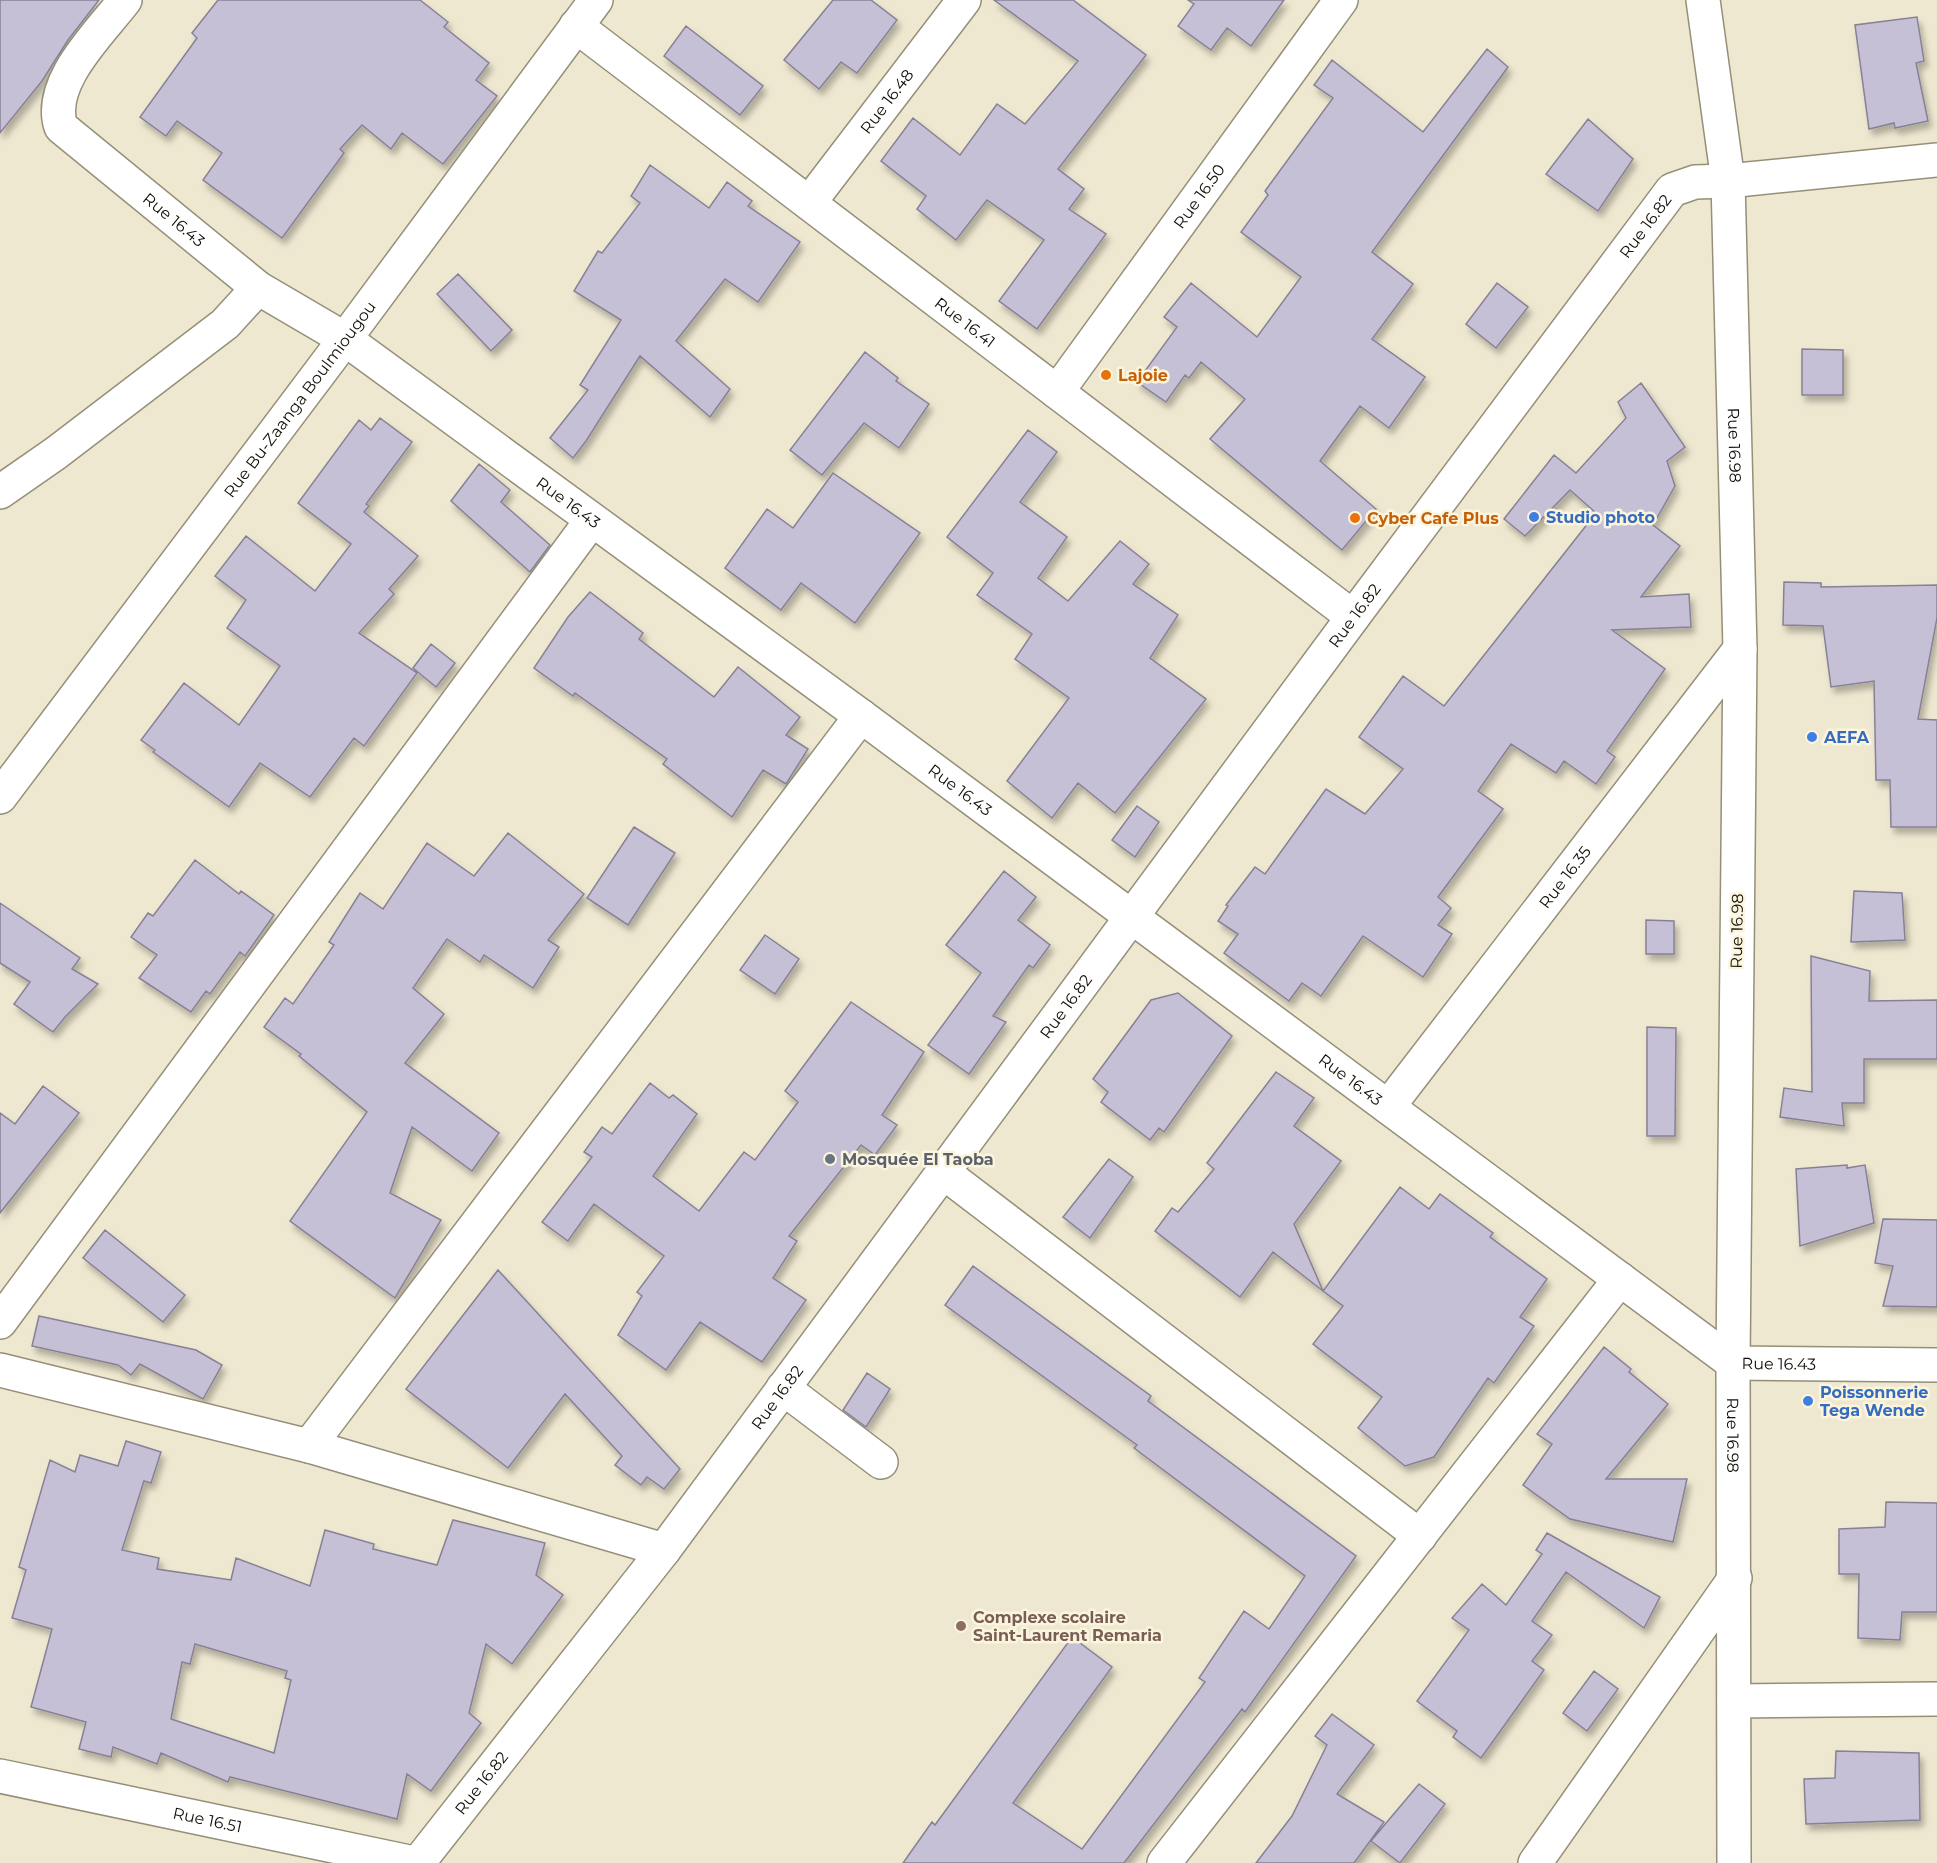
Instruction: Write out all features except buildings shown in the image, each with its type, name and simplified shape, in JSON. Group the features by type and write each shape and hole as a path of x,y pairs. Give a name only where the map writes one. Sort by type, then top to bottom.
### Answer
{"street":[{"name":"Rue 16.43","path":"125,0 64,80 58,97 57,115 61,127 258,288 345,339 591,521 861,716 1733,1363 1937,1365"},
{"name":"Rue Bu-Zaanga Boulmiougou","path":"0,797 345,339 596,0"},
{"name":"Rue 16.48","path":"809,203 964,0"},
{"name":"Rue 16.50","path":"1057,392 1341,0"},
{"name":"Rue 16.98","path":"1703,0 1728,181 1740,648 1733,1363 1734,1863"},
{"name":"Rue 16.41","path":"576,26 1353,617"},
{"name":"Rue 16.82","path":"416,1863 664,1550 1353,617 1672,190 1695,182 1728,181 1937,159"},
{"path":"0,492 56,453 225,324 258,288"},
{"path":"0,1322 591,521"},
{"name":"Rue 16.35","path":"1388,1107 1740,648"},
{"path":"309,1446 861,716"},
{"path":"943,1172 1420,1536"},
{"path":"1164,1863 1620,1279"},
{"path":"0,1370 309,1446 664,1550"},
{"path":"783,1388 881,1462"},
{"path":"1535,1863 1735,1578"},
{"path":"1734,1701 1937,1699"},
{"name":"Rue 16.51","path":"0,1776 416,1863"}],"place":[{"name":"Lajoie","path":"1106,375"},
{"name":"Studio photo","path":"1534,517"},
{"name":"Cyber Cafe Plus","path":"1355,518"},
{"name":"AEFA","path":"1812,737"},
{"name":"Mosquée El Taoba","path":"830,1159"},
{"name":"Poissonnerie Tega Wende","path":"1808,1401"},
{"name":"Complexe scolaire Saint-Laurent Remaria","path":"961,1626"}]}
